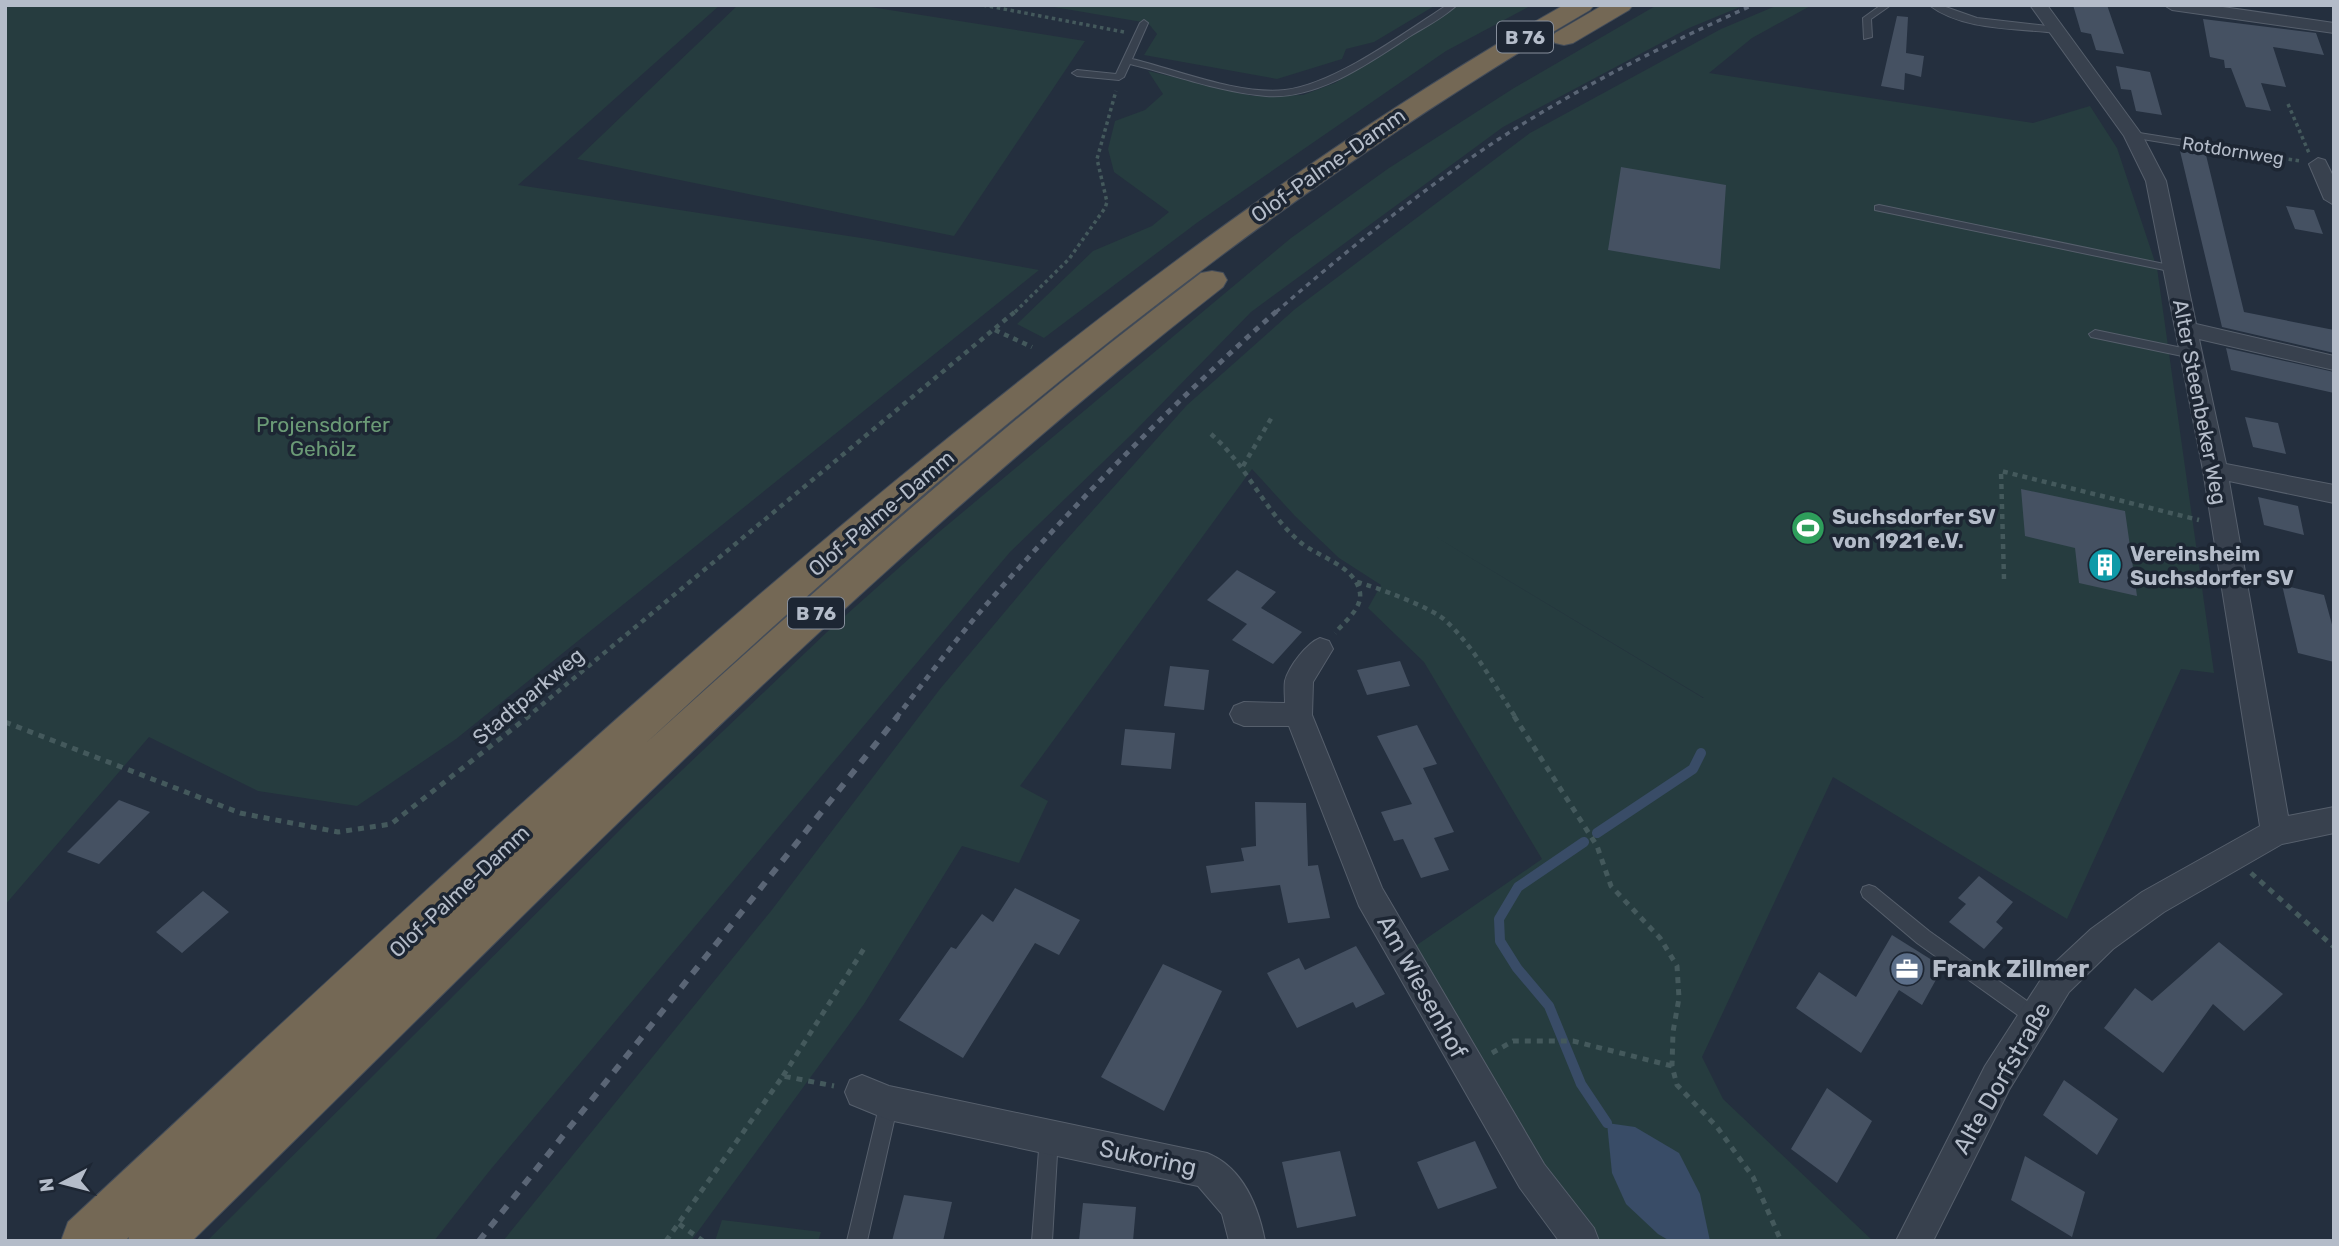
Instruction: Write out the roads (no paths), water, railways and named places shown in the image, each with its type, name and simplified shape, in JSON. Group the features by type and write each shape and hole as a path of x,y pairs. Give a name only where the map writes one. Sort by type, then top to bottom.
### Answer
{"highway":[{"name":"Olof-Palme-Damm","path":"87,1241 611,750 861,529 991,419 1150,293 1347,150 1481,64 1582,5"},
{"name":"Olof-Palme-Damm","path":"154,1241 637,777 919,521 1030,426 1179,305 1363,168 1536,54 1621,5"}],"street":[{"name":"Alter Steenbeker Weg","path":"2038,5 2133,135 2156,181 2215,470 2276,832"},
{"path":"2172,5 2334,28"},
{"path":"2326,165 2334,199"},
{"path":"2187,329 2334,363"},
{"path":"2215,470 2334,494"},
{"name":"Am Wiesenhof","path":"1320,649 1299,680 1298,715 1370,896 1532,1176 1581,1241"},
{"path":"1244,714 1298,715"},
{"name":"Alte Dorfstraße","path":"1914,1241 1997,1079 2058,981 2102,939 2153,902 2276,832 2334,820"},
{"name":"Sukoring","path":"875,1098 1207,1170 1222,1182 1233,1198 1243,1220 1247,1241"}],"lane":[{"path":"1128,61 1248,90 1296,92 1326,80 1453,5"},
{"path":"1867,37 1867,18 1887,5"},
{"path":"1933,5 1945,13 1967,19 2057,30"},
{"path":"1077,74 1119,76 1144,23"},
{"name":"Rotdornweg","path":"2133,135 2240,152"},
{"path":"1879,208 2174,269"},
{"path":"2095,334 2192,354"},
{"path":"1869,892 1923,937 2035,1017"},
{"path":"856,1241 875,1098"},
{"path":"1042,1241 1049,1137"}],"water":[{"path":"1607,1123 1635,1127 1679,1153 1700,1194 1710,1241 1670,1241 1658,1234 1626,1204 1612,1173"}],"waterway":[{"path":"1597,833 1693,769 1701,753"},
{"path":"1584,842 1518,887 1499,919 1500,941 1517,968 1549,1006 1581,1084 1607,1123"}],"railway":[{"path":"1276,312 1384,222 1499,139 1623,67 1753,5"},
{"path":"896,718 980,611 1061,522 1167,413 1278,310"},
{"path":"479,1241 898,716"}],"place":[{"name":"Suchsdorfer SV von 1921 e.V.","path":"1808,528"},
{"name":"Vereinsheim Suchsdorfer SV","path":"2105,565"},
{"name":"Frank Zillmer","path":"1907,969"}],"park label":[{"name":"Projensdorfer Gehölz","path":"323,436"}]}
